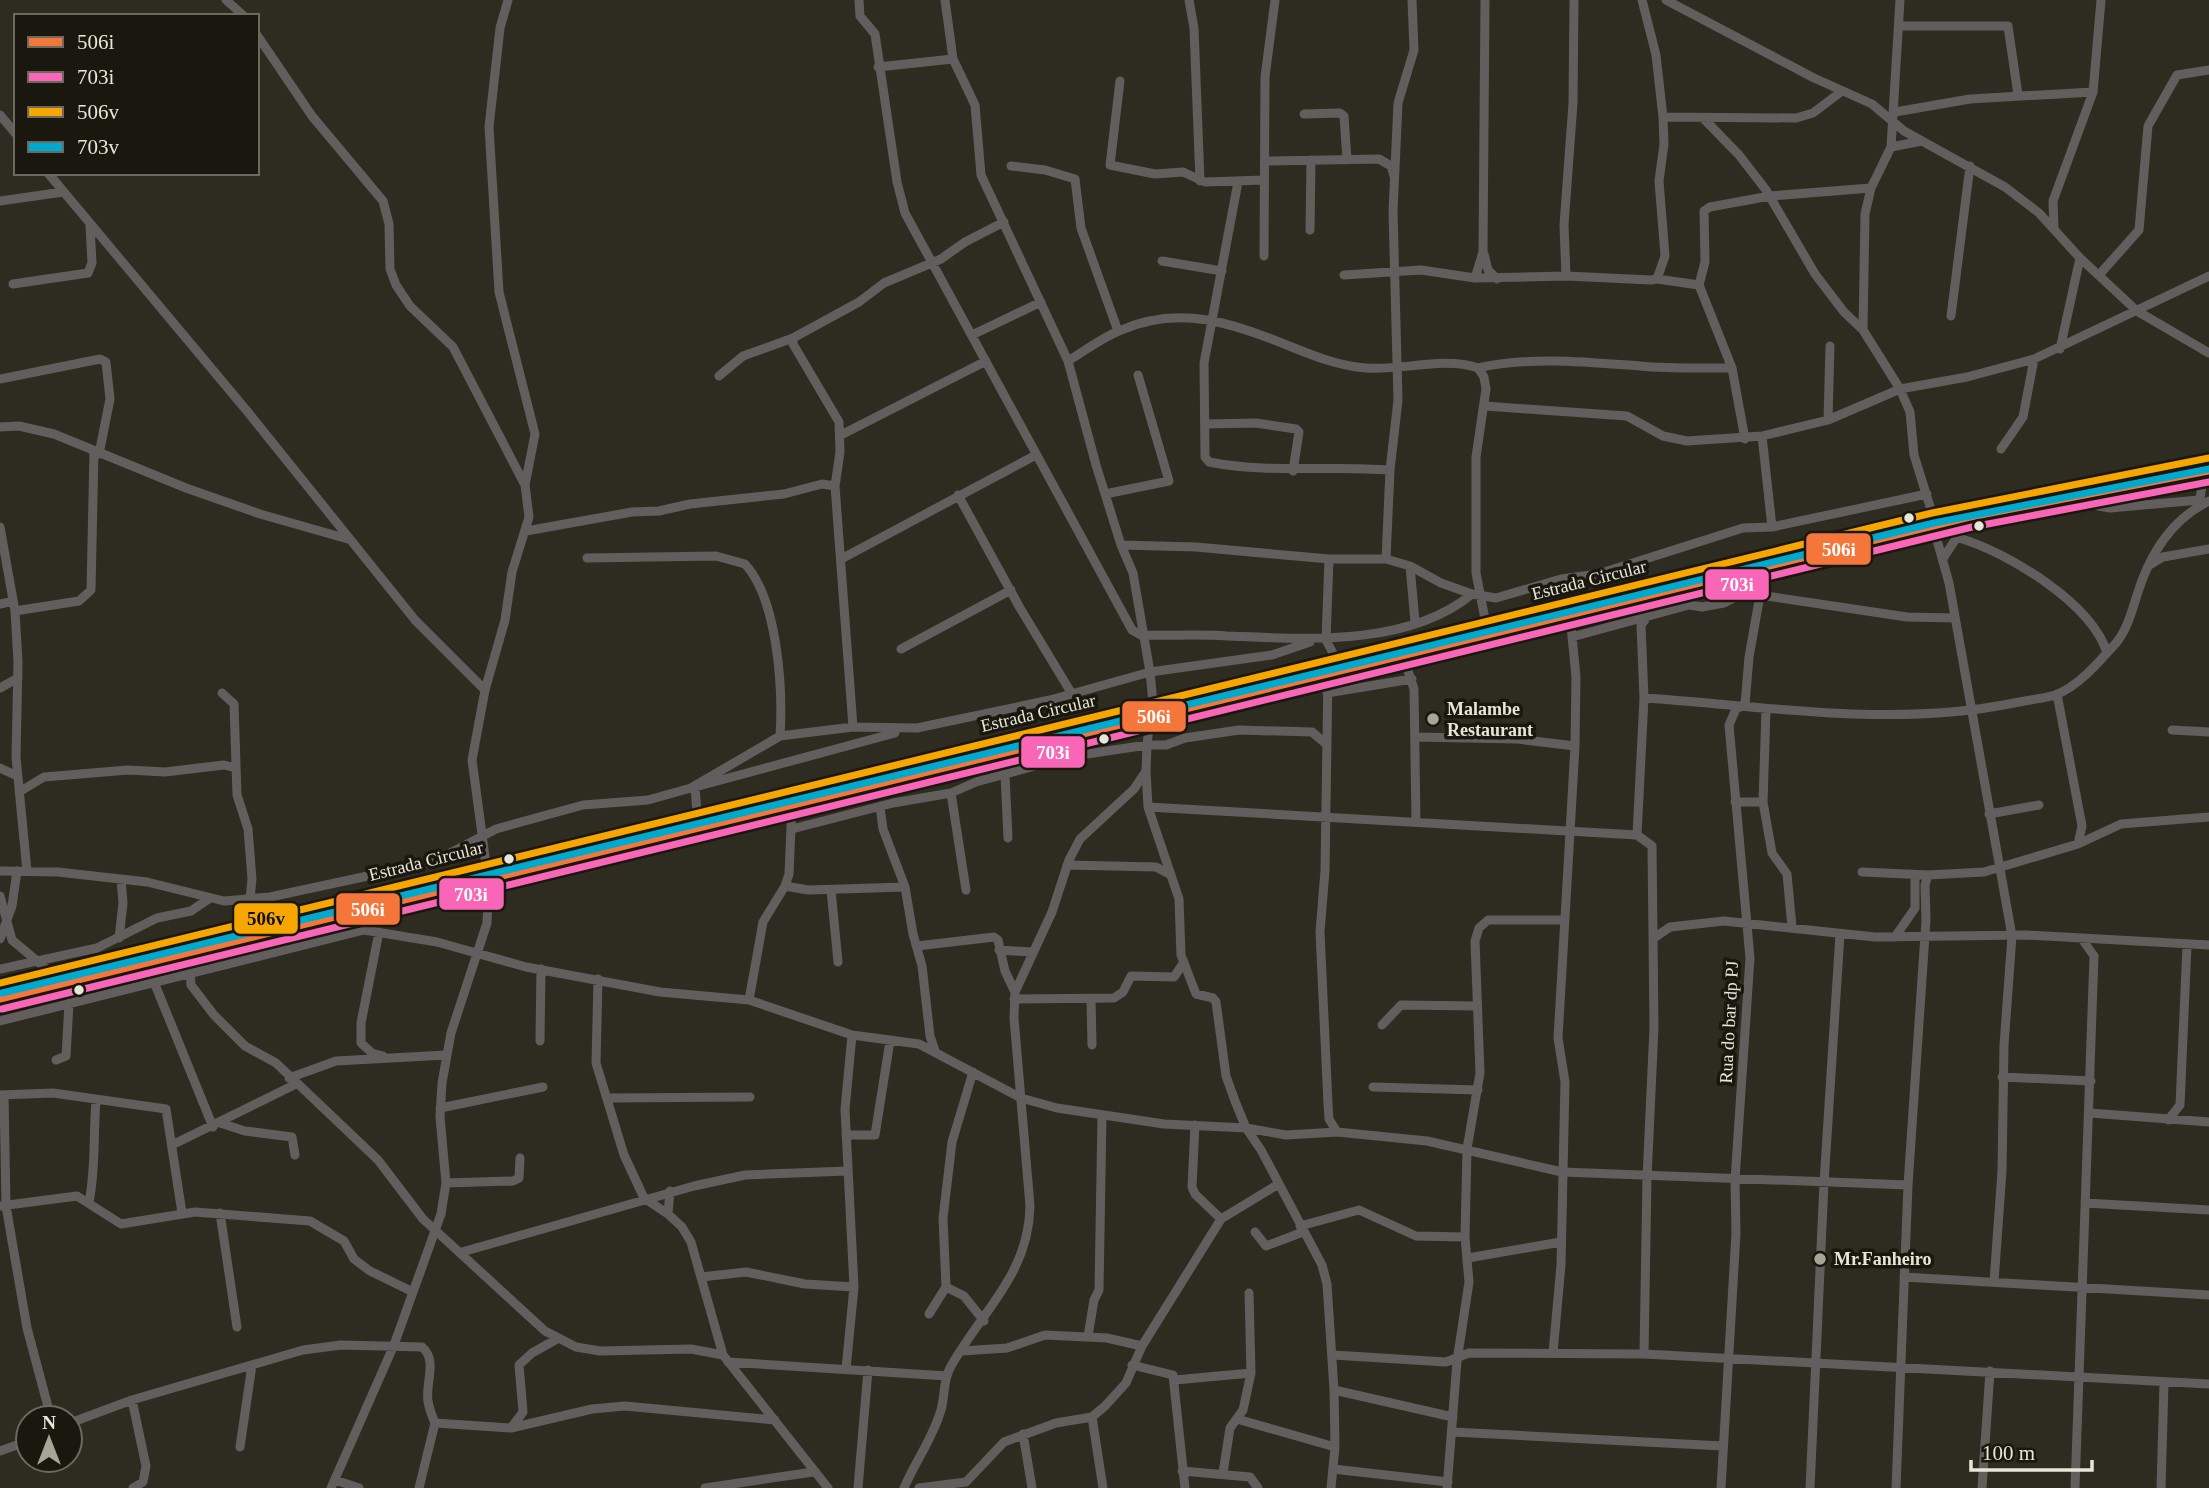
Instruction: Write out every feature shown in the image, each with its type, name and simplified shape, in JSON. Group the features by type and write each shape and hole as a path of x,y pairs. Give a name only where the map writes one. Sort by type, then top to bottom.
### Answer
{"main road":[{"name":"Estrada Circular","path":"0,983 1486,624 1932,513 2209,458"},
{"name":"Estrada Circular","path":"0,999 1970,517 2206,472"}],"street":[{"path":"226,0 242,14"},
{"path":"486,864 472,760 485,690 505,620 512,572 529,517 525,485 535,434 499,292 489,127 500,29 508,0"},
{"path":"859,0 860,16 874,34 905,213 1127,622 1141,635 1326,640 1415,622 1444,612 1475,595"},
{"path":"946,0 953,59 975,105 981,175 1068,361 1105,494 1133,573 1153,703"},
{"path":"1189,0 1194,28 1200,181"},
{"path":"1264,256 1265,77 1275,0"},
{"path":"1386,559 1390,470 1398,400 1394,274 1398,103 1414,50 1412,0"},
{"path":"1485,0 1483,252 1488,270 1497,279"},
{"path":"1566,275 1564,225 1573,103 1574,0"},
{"path":"1642,0 1656,55 1663,117 1664,144 1659,181 1665,256 1657,279"},
{"path":"1665,0 1872,104 1894,117 1922,141 2005,187 2039,214 2080,258 2137,311 2209,354"},
{"path":"1863,330 1865,214 1871,188 1891,147 1900,0"},
{"path":"2054,229 2053,201 2093,92 2101,0"},
{"path":"1899,26 2008,26 2011,31 2018,95"},
{"path":"259,38 312,116 383,201 389,224 390,269 396,285 410,306 453,347 525,485"},
{"path":"878,67 953,59"},
{"path":"2099,275 2139,230 2148,125 2162,96 2177,75 2209,70"},
{"path":"1120,81 1110,165 1155,174 1184,172 1200,181 1238,183 1264,180"},
{"path":"1663,117 1796,118 1813,113 1842,91"},
{"path":"1894,117 1970,99 2093,92"},
{"path":"2077,94 2089,107"},
{"path":"1304,114 1340,113 1344,116 1347,160"},
{"path":"0,116 14,132"},
{"path":"1703,118 1739,155 1770,196 1815,274 1844,312 1863,330 1900,389 1910,412 1914,455 1932,513"},
{"path":"1891,147 1922,141"},
{"path":"1265,161 1379,159 1391,166 1395,177"},
{"path":"1310,230 1311,160"},
{"path":"1011,166 1045,170 1075,179 1081,228 1118,331"},
{"path":"1951,316 1970,166"},
{"path":"50,175 247,411 415,620 485,690"},
{"path":"1238,183 1202,380 1205,457 1209,462 1293,471 1335,467 1390,470"},
{"path":"1745,439 1732,368 1699,285 1705,262 1704,211 1710,207 1770,196 1871,188"},
{"path":"0,201 63,192"},
{"path":"2039,214 2053,201"},
{"path":"719,376 743,356 793,338 859,302 884,283 932,263 1004,222"},
{"path":"13,284 88,273 92,263 90,225"},
{"path":"1475,278 1483,252"},
{"path":"2060,349 2080,258"},
{"path":"1162,261 1222,271"},
{"path":"1344,275 1394,274 1421,270 1475,278 1566,275 1657,279 1699,285"},
{"path":"1485,406 1627,416 1663,436 1687,440 1762,436 1828,419 1900,389 1967,377 2034,359 2060,349 2209,276"},
{"path":"972,334 1041,302"},
{"path":"1068,361 1118,331 1162,320 1214,319 1235,324 1329,361 1365,368 1460,364 1478,368 1493,364 1581,362 1652,367 1732,368"},
{"path":"793,338 793,344 839,422 841,435 835,486 843,558 853,727"},
{"path":"1828,419 1830,346"},
{"path":"0,379 100,359 106,362 110,399 96,453 91,590 79,601 14,606 0,604"},
{"path":"2001,449 2025,410 2034,359"},
{"path":"841,435 986,361"},
{"path":"1478,368 1484,377 1485,406 1478,433 1475,477 1475,595 1486,624"},
{"path":"1105,494 1169,481 1138,375"},
{"path":"1205,424 1256,423 1296,429 1299,432 1293,471"},
{"path":"0,427 19,426 54,434 96,453 260,514 349,539"},
{"path":"1762,436 1772,527"},
{"path":"843,558 1036,455"},
{"path":"1644,698 1745,704 1766,710 1869,715 1973,711 2057,694 2080,679 2119,640 2130,618 2146,567 2161,541 2202,503 2206,472"},
{"path":"526,531 632,512 659,511 690,504 784,494 822,484 835,486"},
{"path":"1121,545 1196,547 1329,559 1386,559 1410,566 1441,583 1475,595 1496,598 1561,579 1598,574 1705,542 1731,531 1772,527 1927,494"},
{"path":"958,495 1072,694"},
{"path":"2061,499 2110,508 2202,503"},
{"path":"1944,557 1959,538 1970,517"},
{"path":"0,527 14,606 18,678 17,776 22,871 0,939"},
{"path":"1933,527 1944,557 2012,936 2002,1077 2002,1171 1994,1282"},
{"path":"1959,538 1987,547 2065,595 2103,638 2107,653"},
{"path":"2146,567 2163,557 2209,549"},
{"path":"587,558 716,556 745,564 771,615 776,640 780,736"},
{"path":"1329,559 1326,640 1336,659"},
{"path":"1410,566 1415,622"},
{"name":"Rua do bar dp PJ","path":"1721,1488 1736,1233 1735,1180 1750,958 1744,922 1729,725 1736,709 1745,704 1749,657 1765,567"},
{"path":"1572,637 1641,621 1689,605 1702,607 1724,603 1762,583"},
{"path":"901,649 1011,590"},
{"path":"1760,595 1872,612 1955,618"},
{"path":"1553,1353 1562,1242 1565,1082 1558,1038 1575,746 1576,677 1570,615"},
{"path":"1637,835 1644,698 1641,621"},
{"path":"0,871 121,879 170,886 225,901 250,899 433,862 496,829 583,805 648,800 917,728 1072,694 1150,672 1272,655 1315,640"},
{"path":"1403,656 1412,679 1416,822"},
{"path":"1328,673 1320,932 1329,1119 1337,1132"},
{"path":"18,678 2,688 18,698"},
{"path":"1327,693 1412,679"},
{"path":"222,693 234,704 239,807 248,829 252,879 250,899"},
{"path":"2057,694 2082,826 2078,844"},
{"path":"1766,710 1763,802 1772,853 1787,874 1792,927"},
{"path":"1150,718 1146,771 1148,807 1179,899 1184,962 1196,994 1213,998 1216,1002 1226,1076 1246,1128 1261,1150 1277,1185 1322,1265 1331,1312 1333,1355 1335,1447 1331,1488"},
{"path":"1311,732 1326,719"},
{"path":"695,787 780,736 853,727 917,728"},
{"path":"792,829 951,793 975,782 1067,757 1147,745 1166,745 1185,737 1227,730 1311,732 1325,743"},
{"path":"2172,730 2209,732"},
{"path":"1415,737 1504,738 1575,746"},
{"path":"19,792 44,776 128,770 165,772 224,765 236,768"},
{"path":"0,768 17,776"},
{"path":"1015,995 1052,912 1067,865 1080,839 1134,789 1146,771"},
{"path":"1006,775 1008,838"},
{"path":"695,787 697,813"},
{"path":"951,793 966,890"},
{"path":"1735,802 1763,802"},
{"path":"749,1000 763,922 785,886 792,829 792,804"},
{"path":"1989,814 2039,805"},
{"path":"880,807 883,829 905,887 922,967 930,1037 935,1052"},
{"path":"1148,807 1325,820 1416,822 1637,835 1653,846 1654,938 1644,1354"},
{"path":"1862,872 1928,875 1984,872 2078,844 2137,821 2209,817"},
{"path":"2082,826 2098,836"},
{"path":"1067,865 1156,867 1171,875"},
{"path":"1895,937 1915,908 1915,875"},
{"path":"1896,1488 1903,1369 1908,1185 1923,939 1927,920 1925,885 1928,875"},
{"path":"119,938 123,903 121,879"},
{"path":"359,1488 333,1484 394,1345 411,1292 436,1230 446,1183 440,1108 446,1055 487,923 489,879"},
{"path":"785,886 808,890 905,887"},
{"path":"831,890 838,962"},
{"path":"0,896 12,940 49,971"},
{"path":"0,969 97,948 157,918 191,911 210,898"},
{"path":"1333,1469 1448,1485 1457,1361 1469,1282 1465,1237 1467,1149 1478,1090 1475,941 1483,923 1498,918 1565,920"},
{"path":"335,919 364,930 541,969 660,992 749,1000 852,1035 919,1044 1021,1098 1102,1115 1153,1123 1246,1128 1271,1133 1337,1132 1427,1140 1562,1172 1647,1178 1908,1185"},
{"path":"1654,921 1670,927"},
{"path":"1654,938 1670,927 1702,921 1744,922 1840,934 1923,939 1970,934 2209,945"},
{"path":"0,1021 364,930"},
{"path":"355,1060 361,1044 361,1023 379,932"},
{"path":"1810,1488 1824,1183 1840,934"},
{"path":"904,1488 933,1432 941,1409 947,1376 1011,1277 1030,1220 1015,995 998,940 994,937 917,946"},
{"path":"2075,1488 2094,956 2082,939"},
{"path":"2094,956 2108,940"},
{"path":"2168,1120 2180,1105 2187,945"},
{"path":"999,950 1032,952"},
{"path":"189,953 188,974 197,995 214,1015 246,1046 276,1063 378,1160 423,1219 557,1339 600,1351 691,1349 726,1358 947,1376"},
{"path":"1174,977 1184,962"},
{"path":"540,1041 541,969"},
{"path":"1015,995 1091,999 1120,995 1131,976 1189,977"},
{"path":"598,979 595,1055 631,1175 644,1198 668,1214 691,1242 726,1358 828,1488"},
{"path":"154,982 217,1125"},
{"path":"1091,999 1092,1045"},
{"path":"56,1059 66,1056 69,1003"},
{"path":"1382,1025 1401,1005 1477,1006"},
{"path":"846,1369 854,1287 854,1231 846,1135 852,1035"},
{"path":"919,1044 930,1037"},
{"path":"846,1135 875,1135 890,1041"},
{"path":"361,1044 372,1053 389,1057"},
{"path":"174,1144 217,1125 329,1062 446,1055"},
{"path":"929,1314 946,1287 943,1218 952,1142 973,1072"},
{"path":"2002,1077 2091,1081"},
{"path":"440,1108 543,1087"},
{"path":"1373,1087 1478,1090"},
{"path":"47,1404 27,1328 3,1206 2,1095 53,1093 96,1101 163,1107 169,1113 182,1213"},
{"path":"609,1098 750,1097"},
{"path":"89,1202 96,1171 93,1138 96,1101"},
{"path":"1021,1114 1041,1103"},
{"path":"2180,1105 2192,1121"},
{"path":"2090,1113 2209,1122"},
{"path":"1088,1336 1094,1300 1099,1290 1102,1115"},
{"path":"1321,1133 1329,1119"},
{"path":"217,1125 292,1137 295,1155"},
{"path":"1195,1125 1192,1187 1195,1194 1221,1219"},
{"path":"1261,1150 1271,1133"},
{"path":"446,1183 513,1181 519,1178 520,1158"},
{"path":"462,1252 644,1198 745,1175 848,1171"},
{"path":"909,1475 920,1487 966,1482 996,1449 1023,1434 1056,1423 1092,1418 1126,1383 1142,1346 1221,1219 1277,1185"},
{"path":"668,1214 670,1191"},
{"path":"3,1206 77,1196 89,1202 108,1219 121,1224 182,1213 220,1213 310,1221 344,1241 354,1259 370,1271 411,1292"},
{"path":"2085,1203 2209,1210"},
{"path":"1255,1232 1262,1244 1271,1246 1301,1229 1359,1210 1416,1236 1465,1237"},
{"path":"220,1213 237,1327"},
{"path":"1468,1258 1562,1242"},
{"path":"428,1247 451,1244"},
{"path":"701,1277 746,1272 805,1284 854,1287"},
{"path":"1904,1277 2081,1290 2209,1295"},
{"path":"946,1287 964,1296 984,1321"},
{"path":"1223,1473 1230,1428 1243,1410 1251,1373 1249,1293"},
{"path":"962,1351 1007,1348 1045,1335 1088,1336 1142,1346"},
{"path":"531,1423 523,1412 519,1365 532,1353 557,1339"},
{"path":"84,1418 132,1400 303,1350 341,1345 422,1347 430,1358 428,1400 435,1423 419,1488"},
{"path":"1333,1355 1457,1361 1469,1353 1644,1354 2209,1384"},
{"path":"240,1447 252,1365"},
{"path":"1132,1365 1169,1373 1175,1380 1185,1488"},
{"path":"858,1488 867,1370"},
{"path":"1983,1488 1990,1371"},
{"path":"1175,1380 1251,1373"},
{"path":"2161,1488 2164,1383"},
{"path":"1334,1390 1453,1417"},
{"path":"132,1400 146,1466 143,1482 133,1488"},
{"path":"435,1423 511,1427 592,1409 625,1406 775,1420"},
{"path":"511,1427 523,1412"},
{"path":"1092,1418 1103,1488"},
{"path":"1237,1419 1335,1447"},
{"path":"1452,1432 1723,1446"},
{"path":"1023,1434 1032,1488"},
{"path":"1182,1471 1250,1477 1258,1488"},
{"path":"705,1488 813,1472"},
{"path":"774,1477 775,1488"}],"transit line":[{"name":"506v","path":"0,983 1932,513 2209,458"},
{"name":"703v","path":"2,993 1934,523 2209,469"},
{"name":"506i","path":"0,999 1970,517 2209,471"},
{"name":"703i","path":"2,1009 1972,527 2209,482"}],"place":[{"name":"Malambe Restaurant","path":"1433,719"},
{"name":"Mr.Fanheiro","path":"1820,1259"}]}
